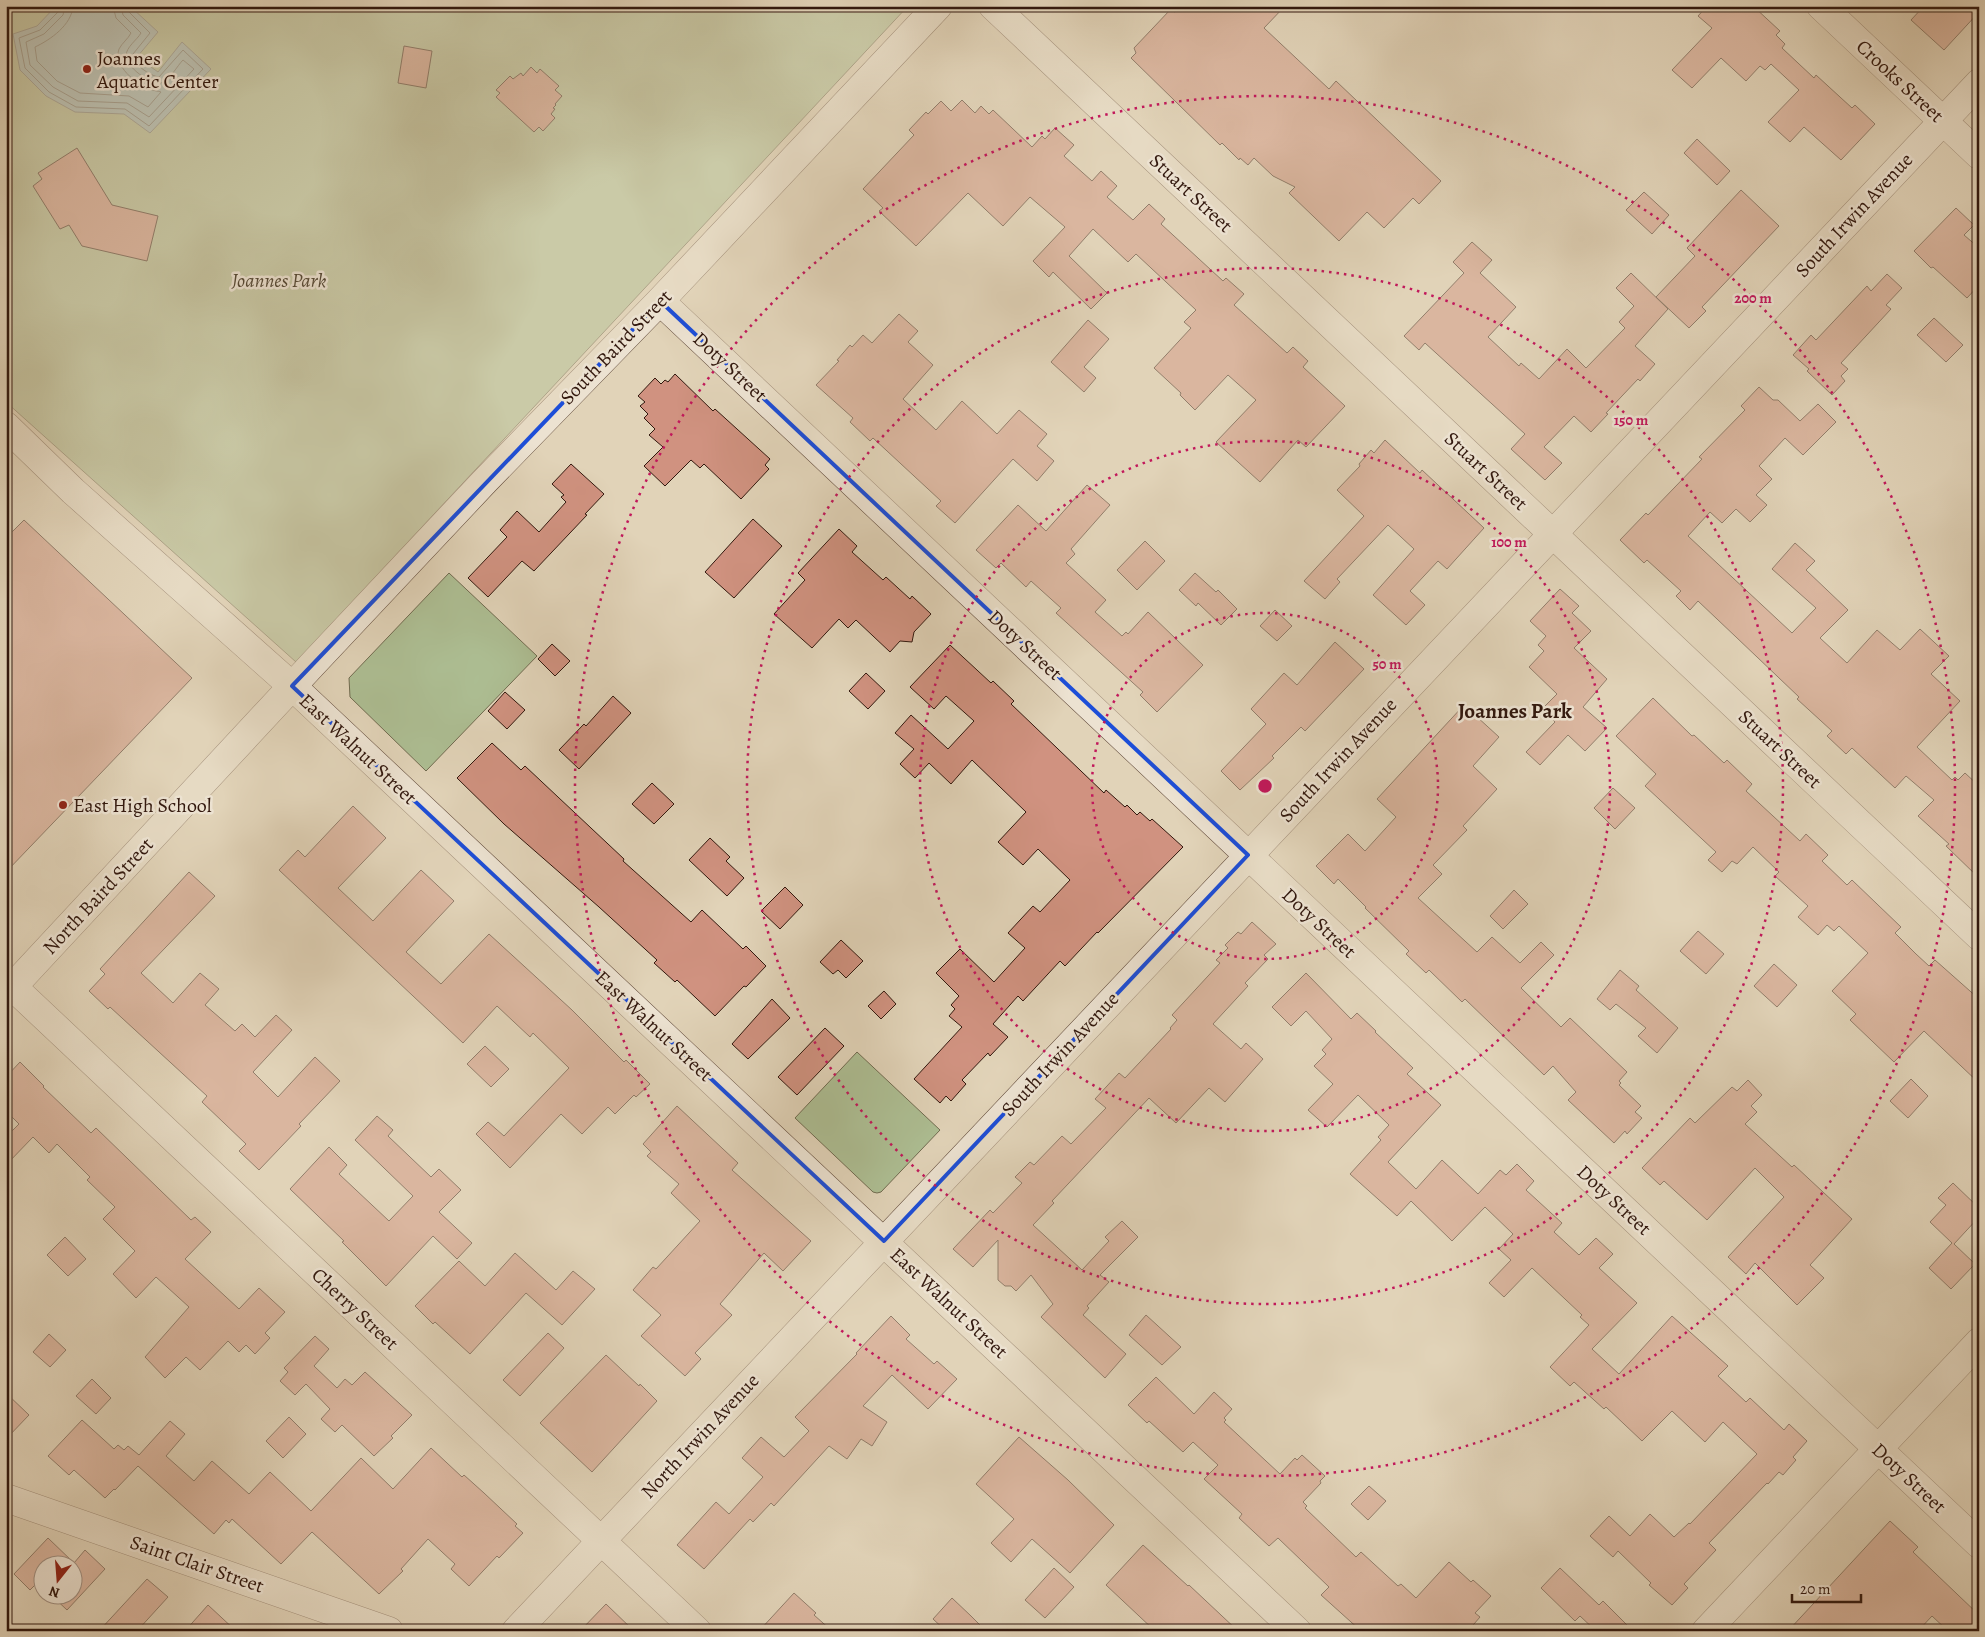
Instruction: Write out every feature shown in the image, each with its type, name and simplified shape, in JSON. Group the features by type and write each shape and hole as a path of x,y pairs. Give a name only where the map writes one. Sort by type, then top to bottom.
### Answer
{"street":[{"name":"South Baird Street","path":"292,686 484,482 660,301 938,6"},
{"name":"Stuart Street","path":"992,6 1979,936"},
{"name":"Crooks Street","path":"1821,6 1979,155"},
{"name":"South Irwin Avenue","path":"884,1241 1979,82"},
{"name":"Doty Street","path":"660,301 1979,1544"},
{"name":"East Walnut Street","path":"6,426 73,491 292,686 1297,1631"},
{"name":"North Baird Street","path":"10,990 292,686"},
{"name":"Cherry Street","path":"10,990 697,1631"},
{"name":"North Irwin Avenue","path":"516,1631 884,1241"},
{"path":"1706,1631 1979,1342"},
{"name":"Saint Clair Street","path":"6,1498 389,1631"}],"highlighted area":[{"path":"660,301 1248,855 884,1241 292,686"}],"green space":[{"name":"Joannes Park","path":"6,6 908,6 296,662 6,402"},
{"path":"449,573 537,656 426,771 350,697 349,678"},
{"path":"857,1052 940,1130 881,1192 877,1193 873,1192 795,1118"}],"water":[{"name":"Joannes Aquatic Center","path":"56,6 133,6 132,8 158,32 137,57 158,72 182,42 211,69 150,133 124,114 75,112 46,96 20,70 13,34 37,26"}],"building":[{"path":"1181,6 1285,6 1264,28 1329,89 1336,81 1441,181 1419,204 1413,198 1384,228 1367,212 1339,241 1289,193 1295,187 1273,176 1254,158 1248,165 1240,158 1239,160 1222,143 1220,145 1131,58 1136,53 1134,48 1170,10 1175,12"},
{"path":"1707,6 1753,6 1780,31 1776,35 1785,44 1782,48 1814,78 1816,75 1852,108 1855,105 1875,124 1841,160 1804,127 1790,142 1768,122 1799,90 1771,64 1765,70 1760,66 1746,81 1721,58 1692,88 1672,70 1712,28 1698,16"},
{"path":"1924,6 1979,6 1979,12 1944,50 1911,20"},
{"path":"404,46 432,51 426,88 398,83"},
{"path":"531,67 537,73 540,69 559,86 555,90 562,96 555,104 553,108 555,109 551,114 555,118 543,131 539,127 534,132 496,97 500,93 496,90 510,76 513,79 521,73 523,76"},
{"path":"962,100 975,113 981,106 989,114 993,110 1032,147 1042,136 1045,139 1055,128 1074,145 1064,156 1092,181 1101,171 1117,186 1107,197 1133,220 1149,204 1165,219 1161,224 1223,281 1226,278 1244,294 1234,305 1287,353 1293,347 1308,361 1303,367 1345,406 1306,447 1298,440 1260,482 1216,442 1256,400 1228,375 1195,410 1180,395 1181,393 1154,368 1191,328 1184,322 1196,310 1136,254 1128,262 1093,229 1069,256 1107,293 1091,309 1053,272 1049,277 1033,261 1065,227 1030,197 1003,226 968,193 916,246 879,211 883,208 863,189 914,135 909,130 926,112 928,114 941,101 951,111"},
{"path":"1697,139 1730,171 1717,185 1684,153"},
{"path":"77,148 112,205 158,216 147,261 82,246 69,225 60,229 33,186 42,179 38,173"},
{"path":"1741,190 1779,226 1702,307 1706,311 1689,328 1656,297 1695,256 1687,248"},
{"path":"1644,192 1669,215 1652,234 1626,210"},
{"path":"1956,208 1974,225 1964,235 1979,248 1979,285 1967,298 1914,251"},
{"path":"1472,242 1492,260 1480,273 1516,307 1488,337 1519,366 1521,363 1539,379 1567,349 1586,368 1625,328 1619,322 1634,306 1616,288 1631,273 1668,309 1635,346 1655,364 1606,413 1608,414 1591,432 1574,416 1544,447 1562,463 1545,480 1511,449 1525,434 1425,343 1419,350 1404,336 1464,273 1453,262"},
{"path":"1887,274 1902,288 1886,305 1891,309 1841,363 1848,369 1841,376 1845,381 1832,395 1807,371 1809,369 1793,355 1811,335 1816,340 1867,286 1871,291"},
{"path":"899,314 918,331 908,342 933,365 903,399 936,430 962,401 997,434 1019,410 1047,434 1037,446 1054,461 1037,481 1013,459 955,523 936,506 941,501 873,438 870,441 850,422 853,418 816,385 839,361 837,360 850,345 852,347 863,335 872,343"},
{"path":"1934,318 1963,345 1946,362 1917,335"},
{"path":"1088,320 1109,339 1084,367 1096,378 1084,392 1051,362"},
{"path":"675,374 713,411 715,409 770,459 765,465 769,469 741,499 704,464 700,468 691,460 665,486 644,466 663,447 649,435 655,429 644,418 648,414 640,406 645,402 638,396 655,378 661,384 665,380 668,382"},
{"path":"1759,387 1773,400 1778,400 1800,421 1818,404 1836,422 1803,455 1785,438 1759,466 1772,479 1756,495 1767,505 1750,522 1736,509 1722,523 1710,512 1688,536 1792,633 1816,608 1772,569 1795,543 1815,561 1806,570 1848,610 1820,638 1847,663 1877,630 1900,650 1920,629 1949,656 1931,674 1960,701 1917,747 1952,780 1955,777 1958,780 1965,773 1979,786 1979,878 1946,846 1949,844 1918,816 1934,800 1906,776 1895,788 1852,748 1846,754 1827,736 1832,731 1698,601 1690,610 1676,596 1681,591 1647,560 1644,563 1620,540 1646,513 1648,515 1702,459 1699,457 1745,410 1741,406"},
{"path":"1385,440 1420,473 1422,470 1484,528 1447,569 1438,561 1410,591 1425,605 1406,625 1373,595 1414,549 1388,525 1337,579 1340,582 1325,599 1304,581 1364,516 1337,490 1360,466 1359,464 1371,450 1374,453"},
{"path":"571,464 604,494 585,514 587,515 534,571 522,561 488,597 468,578 507,537 500,530 517,511 539,532 566,502 561,497 564,495 552,484"},
{"path":"1087,485 1110,505 1071,549 1075,554 1066,563 1106,600 1095,612 1122,636 1126,632 1128,634 1148,612 1203,665 1157,712 1140,695 1143,692 1056,613 1061,608 1031,581 1026,587 1001,563 996,568 976,550 1018,505 1046,531"},
{"path":"753,519 782,546 734,598 705,572"},
{"name":"East High School","path":"24,520 192,678 6,872 6,538"},
{"path":"839,529 857,546 852,552 883,580 886,577 910,599 912,596 931,614 914,632 912,642 900,641 890,652 856,620 848,628 839,619 812,648 774,614 805,580 798,573"},
{"path":"1145,541 1165,561 1137,590 1117,570"},
{"path":"1195,573 1216,592 1218,590 1237,609 1221,625 1198,603 1196,606 1179,590"},
{"path":"1560,589 1579,606 1572,613 1591,631 1574,648 1607,679 1583,707 1607,728 1585,751 1568,735 1540,765 1526,752 1555,722 1542,709 1557,694 1529,667 1544,651 1538,645 1546,636 1530,621"},
{"path":"1275,610 1292,626 1277,641 1260,626"},
{"path":"1335,642 1364,669 1305,731 1301,727 1272,756 1274,758 1240,790 1221,771 1266,724 1251,709 1284,673 1297,685"},
{"path":"552,644 570,661 555,676 538,659"},
{"path":"950,645 991,683 993,681 1014,701 1011,704 1104,793 1106,790 1125,807 1127,805 1137,815 1140,812 1150,821 1152,819 1183,847 1065,966 1060,961 1023,1001 1018,996 993,1024 1008,1037 990,1056 988,1053 962,1080 966,1084 951,1101 946,1096 940,1103 914,1079 962,1027 949,1016 955,1009 951,1005 959,996 936,973 960,949 994,982 1025,948 1008,933 1033,906 1040,912 1070,880 1038,849 1023,865 998,842 1026,812 972,760 951,784 929,763 915,778 900,764 914,749 895,733 911,715 948,749 974,721 946,696 934,709 910,687"},
{"path":"866,673 885,691 868,709 849,691"},
{"path":"505,692 525,710 507,729 488,711"},
{"path":"613,696 631,713 579,769 559,750 584,724 586,726"},
{"path":"1653,698 1692,736 1694,735 1724,763 1727,760 1752,784 1746,791 1800,841 1806,834 1828,855 1822,861 1847,885 1852,880 1901,927 1895,933 1916,954 1929,966 1935,960 1979,999 1979,1083 1924,1031 1894,1062 1850,1020 1856,1014 1832,991 1868,953 1839,926 1834,931 1827,925 1818,935 1798,917 1808,906 1775,876 1779,872 1753,847 1737,864 1732,861 1722,872 1708,860 1716,852 1645,786 1656,774 1616,736"},
{"path":"1464,705 1499,737 1473,766 1497,789 1463,826 1467,830 1433,865 1442,874 1418,898 1477,952 1492,937 1520,963 1541,942 1554,955 1521,988 1561,1027 1570,1018 1627,1072 1619,1081 1621,1083 1619,1085 1641,1106 1635,1112 1642,1118 1627,1134 1625,1131 1614,1143 1568,1100 1576,1092 1553,1066 1544,1075 1465,999 1462,1002 1429,970 1426,973 1406,954 1409,951 1338,879 1334,884 1316,866 1348,834 1365,851 1396,817 1377,799"},
{"path":"492,743 521,770 525,766 624,859 623,861 691,922 702,910 743,949 746,946 766,966 715,1016 677,980 675,982 654,963 657,960 504,824 457,778"},
{"path":"652,783 674,804 654,824 632,804"},
{"path":"1613,788 1635,808 1615,829 1594,808"},
{"path":"353,806 386,838 338,888 373,921 421,870 454,901 406,952 441,984 489,934 572,1010 624,1062 626,1060 650,1084 636,1097 634,1095 615,1114 608,1107 582,1134 561,1114 510,1168 476,1134 488,1122 504,1136 569,1068 533,1033 530,1037 497,1006 463,1043 279,870 298,850 305,857"},
{"path":"710,838 730,857 726,861 744,878 727,896 689,860"},
{"path":"189,872 215,896 141,973 173,1003 200,973 219,989 205,1005 235,1031 242,1024 255,1037 276,1015 292,1030 253,1072 278,1097 315,1057 340,1081 259,1170 239,1151 246,1144 202,1102 207,1096 110,1007 108,1009 89,991 105,974 100,969"},
{"path":"785,887 803,905 780,929 761,911"},
{"path":"1514,890 1528,904 1503,929 1490,916"},
{"path":"1252,922 1276,944 1264,955 1268,959 1245,983 1248,986 1213,1024 1241,1049 1246,1043 1263,1059 1225,1102 1209,1088 1176,1123 1149,1098 1052,1201 1054,1203 1033,1225 1082,1270 1109,1241 1105,1237 1122,1221 1138,1237 1100,1275 1109,1282 1087,1306 1089,1308 1083,1315 1126,1354 1105,1378 1041,1317 1053,1304 1031,1275 1016,1291 1011,1286 1005,1286 998,1280 998,1240 973,1267 953,1249 990,1210 993,1213 1022,1183 1015,1177 1030,1162 1034,1165 1062,1136 1071,1144 1106,1108 1095,1099 1119,1073 1125,1078 1171,1029 1177,1020 1172,1015 1220,963 1216,960 1228,948 1225,945 1238,932 1241,934"},
{"path":"1698,931 1724,954 1706,974 1680,951"},
{"path":"841,940 863,961 846,978 838,970 833,974 820,962"},
{"path":"1774,964 1797,985 1777,1007 1754,986"},
{"path":"1620,970 1639,986 1636,990 1678,1028 1657,1053 1638,1036 1646,1028 1616,1004 1610,1010 1597,999"},
{"path":"1306,973 1351,1019 1357,1013 1376,1031 1413,1068 1407,1074 1441,1105 1388,1162 1416,1189 1442,1160 1478,1194 1500,1170 1506,1175 1517,1164 1534,1181 1526,1190 1562,1223 1554,1232 1579,1255 1596,1238 1613,1254 1599,1268 1637,1303 1592,1349 1619,1374 1672,1316 1728,1366 1718,1376 1746,1402 1750,1398 1784,1430 1789,1424 1807,1441 1793,1457 1796,1460 1783,1475 1779,1472 1767,1483 1709,1543 1716,1550 1684,1584 1688,1588 1672,1605 1649,1585 1651,1583 1618,1551 1613,1557 1590,1536 1609,1516 1630,1536 1650,1514 1674,1537 1690,1524 1757,1454 1723,1422 1705,1442 1672,1411 1642,1441 1606,1407 1604,1409 1574,1382 1570,1386 1550,1367 1589,1325 1580,1317 1582,1315 1532,1268 1504,1297 1489,1283 1511,1260 1499,1249 1513,1234 1485,1207 1452,1241 1411,1201 1397,1216 1350,1174 1381,1140 1378,1137 1389,1125 1358,1095 1327,1127 1308,1110 1333,1084 1314,1066 1326,1054 1322,1050 1332,1039 1306,1011 1291,1026 1272,1007"},
{"path":"884,991 896,1004 881,1019 868,1006"},
{"path":"772,999 790,1018 748,1059 732,1044"},
{"path":"825,1028 844,1046 797,1095 778,1077"},
{"path":"485,1046 509,1069 491,1087 467,1064"},
{"path":"20,1062 91,1133 96,1128 191,1220 195,1217 211,1232 185,1259 239,1309 259,1288 285,1312 265,1333 270,1338 255,1354 246,1345 239,1352 228,1341 200,1370 186,1357 165,1378 145,1357 189,1307 156,1277 136,1298 113,1274 135,1251 103,1219 115,1207 87,1180 90,1177 57,1144 49,1153 33,1137 6,1165 6,1137 19,1124 6,1111 6,1077"},
{"path":"1911,1079 1928,1096 1908,1118 1890,1101"},
{"path":"1748,1080 1762,1095 1751,1106 1757,1112 1745,1124 1792,1167 1794,1165 1852,1219 1810,1265 1824,1278 1797,1305 1755,1263 1746,1274 1728,1257 1784,1197 1755,1168 1707,1220 1664,1181 1660,1185 1642,1168 1690,1118 1695,1123 1732,1087 1737,1091"},
{"path":"677,1106 738,1163 732,1170 811,1241 783,1271 764,1253 720,1304 732,1315 695,1353 701,1359 685,1376 641,1336 661,1315 633,1290 653,1267 656,1269 700,1221 671,1193 679,1184 647,1156 651,1152 643,1144"},
{"path":"377,1116 393,1130 388,1136 431,1177 439,1169 461,1190 439,1212 472,1243 457,1259 433,1236 386,1286 342,1242 344,1241 290,1189 329,1147 347,1165 339,1174 389,1221 413,1196 355,1140"},
{"path":"1953,1183 1979,1208 1979,1217 1954,1244 1975,1264 1951,1289 1929,1268 1952,1243 1930,1222 1946,1205 1938,1198"},
{"path":"65,1237 86,1259 68,1276 47,1255"},
{"path":"515,1253 556,1290 573,1271 595,1289 562,1325 526,1293 470,1354 435,1322 433,1324 415,1306 459,1261 485,1286"},
{"path":"1146,1315 1181,1347 1162,1365 1129,1335"},
{"path":"891,1316 910,1335 906,1339 934,1364 937,1361 957,1379 928,1409 892,1375 863,1406 887,1422 872,1446 861,1439 847,1459 829,1446 774,1506 771,1503 753,1522 750,1519 704,1569 677,1545 716,1502 729,1514 763,1477 742,1458 761,1437 784,1457 809,1431 795,1417 857,1354"},
{"path":"548,1333 564,1348 520,1396 503,1380"},
{"path":"49,1334 66,1350 50,1367 33,1352"},
{"path":"315,1336 329,1349 314,1366 337,1388 345,1379 352,1385 365,1372 412,1415 391,1436 393,1438 374,1456 342,1425 335,1432 321,1419 330,1409 306,1384 295,1395 280,1381 288,1372 284,1368"},
{"path":"606,1355 657,1401 592,1472 540,1423"},
{"path":"1156,1377 1194,1414 1214,1392 1232,1409 1224,1418 1226,1420 1224,1422 1280,1474 1295,1458 1297,1460 1302,1455 1325,1476 1303,1502 1307,1506 1305,1508 1356,1557 1361,1552 1398,1586 1401,1584 1416,1598 1449,1562 1471,1582 1473,1580 1491,1596 1475,1613 1480,1617 1468,1631 1361,1631 1321,1595 1329,1587 1278,1538 1269,1546 1239,1518 1242,1514 1204,1479 1218,1465 1193,1442 1183,1452 1128,1405"},
{"path":"92,1379 111,1398 96,1414 76,1396"},
{"path":"6,1393 29,1415 6,1439"},
{"path":"289,1417 306,1434 283,1458 266,1441"},
{"path":"82,1420 114,1449 118,1445 124,1450 128,1446 139,1455 170,1421 185,1434 166,1456 194,1481 212,1461 249,1494 270,1472 311,1511 361,1458 393,1489 431,1448 462,1477 464,1475 484,1493 517,1524 515,1526 523,1533 499,1558 497,1556 469,1586 451,1569 455,1564 428,1539 401,1569 403,1571 379,1594 312,1532 281,1564 232,1519 229,1523 226,1520 214,1534 138,1466 105,1498 74,1470 69,1475 48,1456"},
{"path":"1019,1437 1068,1480 1114,1525 1070,1573 1032,1539 1011,1562 991,1543 1014,1519 976,1484"},
{"path":"1369,1486 1386,1501 1368,1520 1351,1504"},
{"path":"1890,1521 1918,1547 1913,1552 1979,1615 1979,1631 1948,1631 1932,1616 1918,1631 1788,1631"},
{"path":"48,1538 65,1554 33,1554"},
{"path":"1143,1545 1238,1631 1155,1631 1106,1585"},
{"path":"85,1550 105,1569 82,1594 82,1554"},
{"path":"32,1555 32,1588 30,1590 14,1574"},
{"path":"1054,1568 1074,1587 1045,1618 1025,1600"},
{"path":"1560,1568 1599,1605 1603,1601 1633,1631 1596,1631 1580,1616 1575,1621 1541,1588"},
{"path":"147,1579 168,1597 137,1631 99,1631"},
{"path":"794,1593 816,1613 814,1615 832,1631 759,1631"},
{"path":"952,1598 986,1631 946,1631 933,1619"},
{"path":"61,1604 73,1604 67,1610"},
{"path":"606,1604 634,1631 580,1631"},
{"path":"208,1605 236,1631 185,1631"}],"place":[{"name":"Joannes Aquatic Center","path":"87,69"},
{"name":"East High School","path":"63,805"}],"district":[{"name":"Joannes Park","path":"1515,711"}]}
